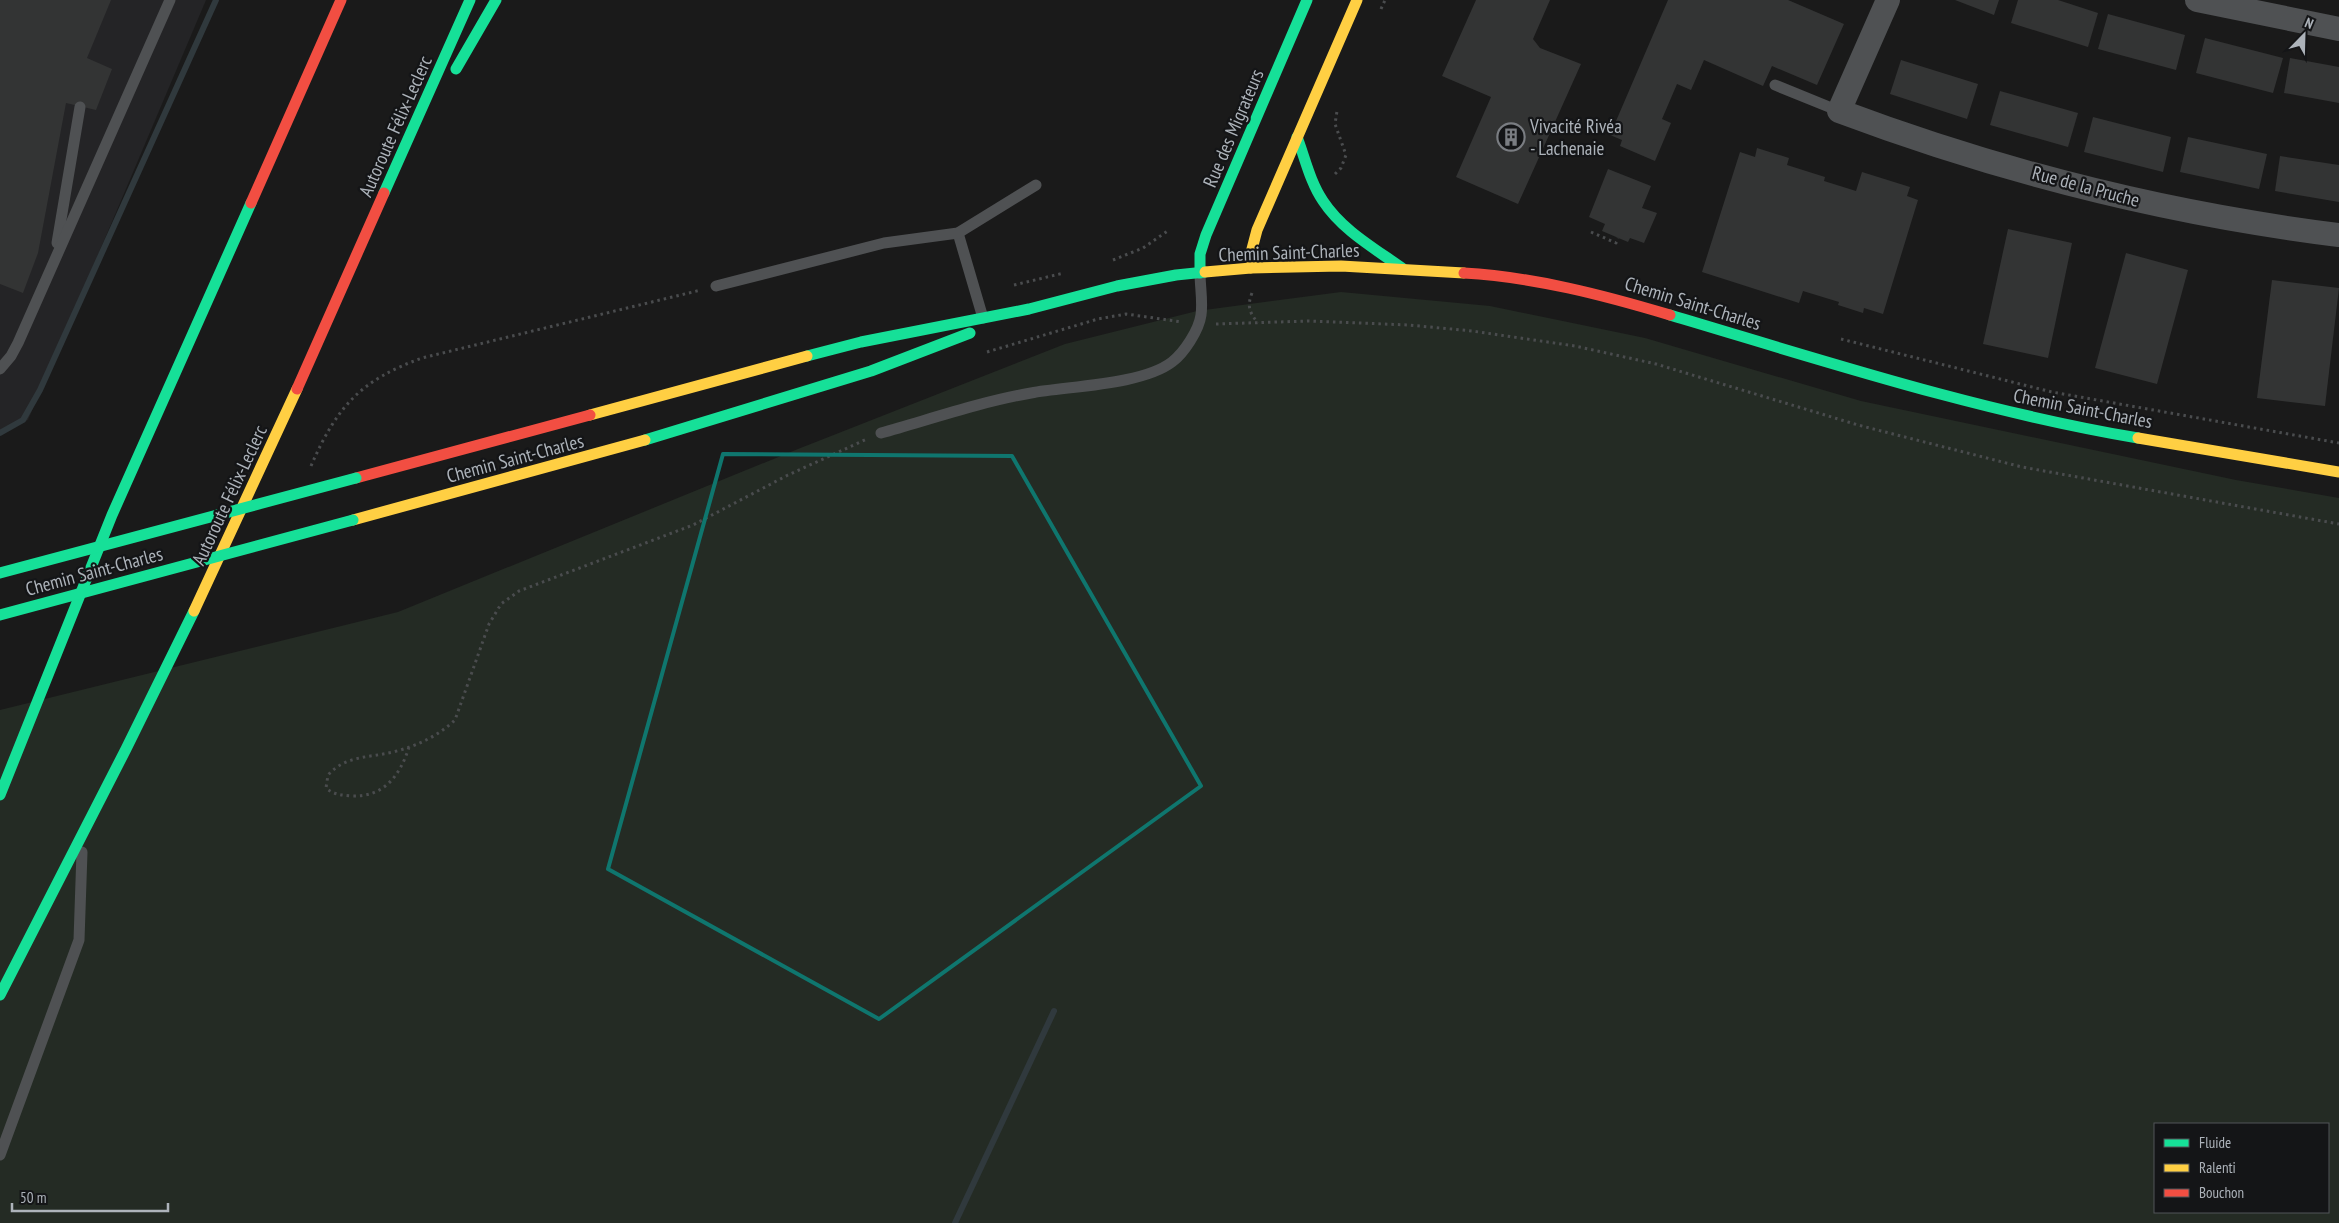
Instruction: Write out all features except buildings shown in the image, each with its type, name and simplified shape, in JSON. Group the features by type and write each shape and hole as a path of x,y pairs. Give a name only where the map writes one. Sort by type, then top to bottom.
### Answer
{"main road":[{"path":"0,795 112,515 341,0"},
{"name":"Autoroute Félix-Leclerc","path":"0,995 82,835 214,568 394,176 470,0"},
{"path":"452,75 496,0"},
{"name":"Rue des Migrateurs","path":"1200,273 1200,254 1206,235 1308,0"},
{"path":"1251,268 1252,249 1257,230 1357,0"},
{"path":"394,176 442,92"},
{"path":"1297,137 1314,185 1331,213 1341,224 1402,268"},
{"name":"Chemin Saint-Charles","path":"0,615 687,429 871,371 985,322 1029,308 1117,286 1200,273 1251,268 1350,266 1402,268 1508,277 1589,292 1867,375 2024,415 2109,433 2339,472"},
{"name":"Chemin Saint-Charles","path":"0,573 861,342 985,322"}],"street":[{"path":"1839,111 1888,0"},
{"path":"2197,0 2339,29"},
{"name":"Rue de la Pruche","path":"1839,111 1952,150 2069,183 2164,206 2229,219 2339,235"}],"lane":[{"path":"0,369 11,356 18,343 170,0"},
{"path":"1775,85 1839,111"},
{"path":"54,261 80,106"},
{"path":"716,286 884,243 958,232 1036,185"},
{"path":"958,232 985,322"},
{"path":"881,433 983,404 1031,393 1120,380 1160,369 1173,362 1188,344 1198,323 1201,314 1200,273"},
{"path":"0,1155 79,940 82,835"}],"path":[{"path":"1377,18 1385,0"},
{"path":"1330,177 1341,168 1346,155 1335,124 1338,107"},
{"path":"1591,232 1616,243 1618,238"},
{"path":"311,467 326,432 344,406 364,386 392,369 422,358 716,286"},
{"path":"1253,289 1249,304 1250,311 1258,323"},
{"path":"1211,324 1309,322 1409,325 1472,331 1575,346 1656,364 1858,425 2022,467 2339,524"},
{"name":"Chemin Saint-Charles","path":"1840,338 2052,392 2339,443"},
{"path":"409,747 400,769 391,781 370,795 341,795 332,793 326,788 328,775 342,763 409,747 444,730 455,720 489,624 501,604 519,591 693,524 827,456 881,433"}],"highlighted area":[{"path":"723,454 1012,456 1201,786 879,1019 608,869"}],"shaded area":[{"path":"0,0 206,0 28,420 0,432"},
{"path":"1341,292 1490,306 1645,338 1861,401 2236,480 2339,498 2339,1223 0,1223 0,710 398,612 798,449 1065,344 1197,311"}],"waterway":[{"path":"0,433 23,420 40,390 216,0"},
{"path":"955,1223 1054,1011"}],"traffic: fast":[{"path":"384,193 470,0"},
{"path":"456,69 496,0"},
{"path":"1200,273 1200,254 1206,235 1307,0"},
{"path":"1297,137 1315,186 1323,201 1339,221 1359,238 1402,268"},
{"path":"0,795 112,515 251,203"},
{"path":"807,356 861,342 1029,309 1117,286 1176,275 1205,272"},
{"path":"1670,315 1902,384 2019,414 2138,438"},
{"path":"645,440 871,371 970,333"},
{"path":"0,573 356,478"},
{"path":"0,615 353,520"},
{"path":"0,995 126,749 194,611"}],"traffic: slow":[{"path":"1251,268 1252,249 1257,230 1357,0"},
{"path":"1205,272 1251,268 1341,266 1464,273"},
{"path":"590,415 807,356"},
{"path":"194,611 297,389"},
{"path":"2138,438 2339,472"},
{"path":"353,520 645,440"}],"traffic: jam":[{"path":"251,203 341,0"},
{"path":"297,389 384,193"},
{"path":"1464,273 1516,278 1568,288 1670,315"},
{"path":"356,478 590,415"}],"place":[{"name":"Vivacité Rivéa - Lachenaie","path":"1511,137"}]}
